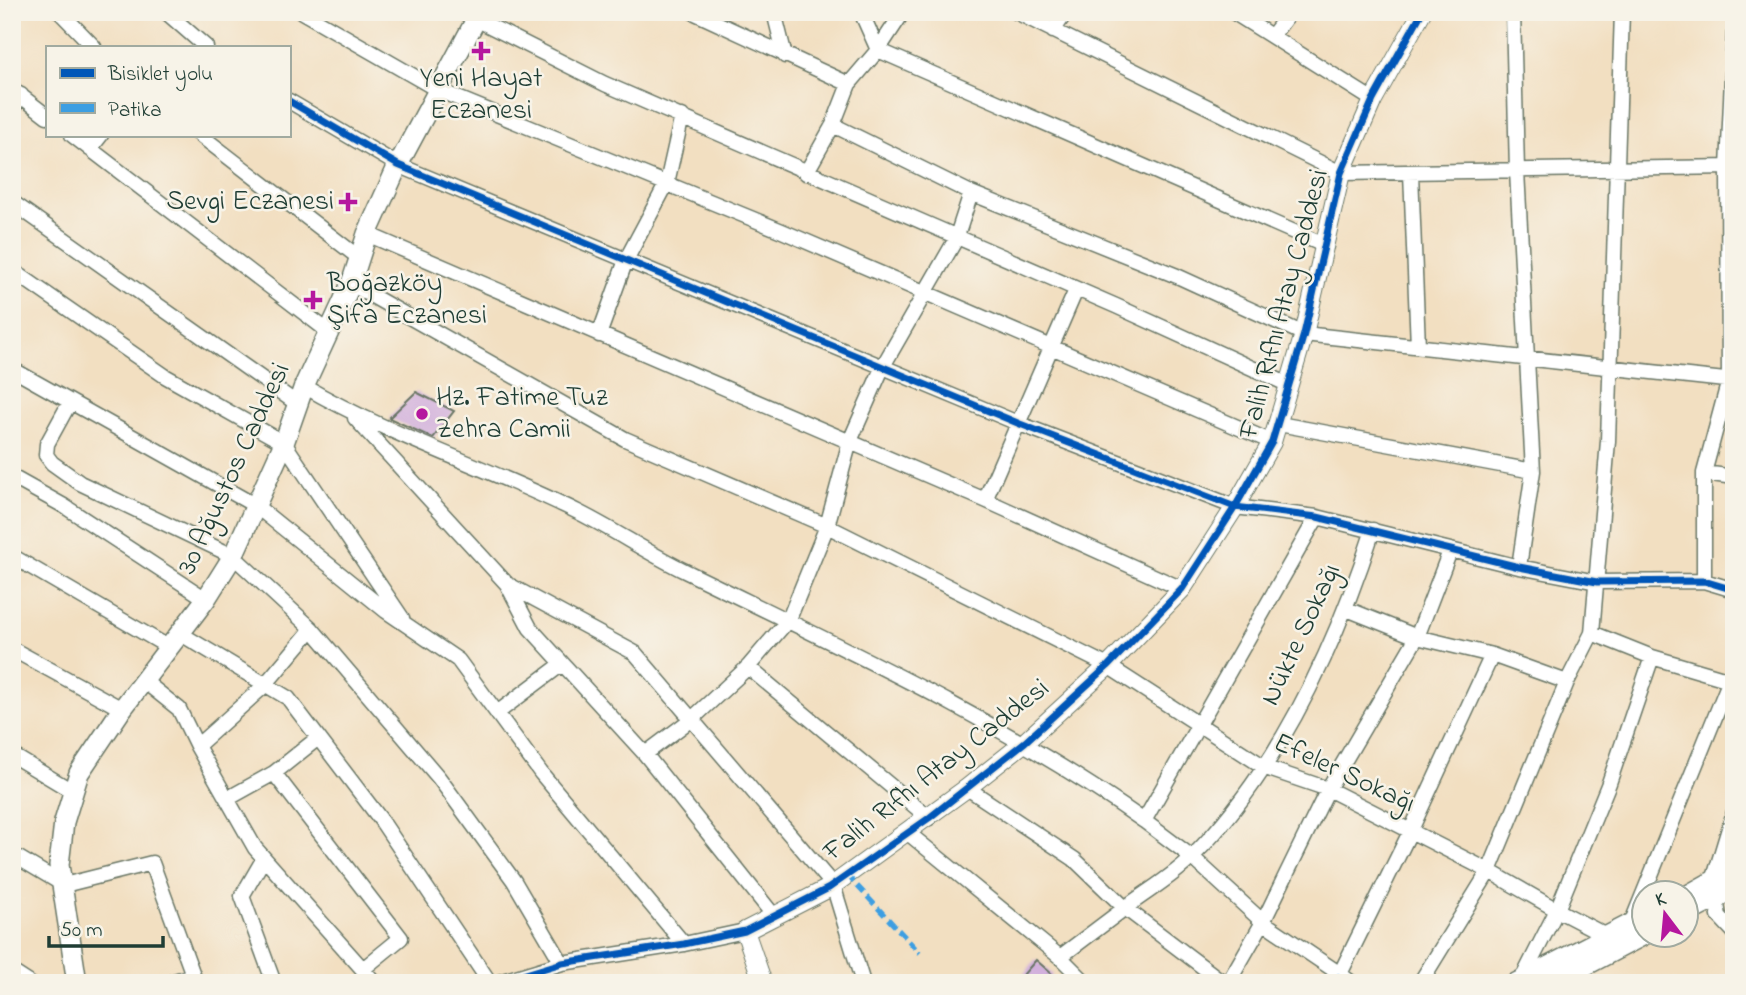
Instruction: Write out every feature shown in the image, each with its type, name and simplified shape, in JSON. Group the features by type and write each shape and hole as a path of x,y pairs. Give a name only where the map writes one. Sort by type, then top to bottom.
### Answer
{"main road":[{"name":"30 Ağustos Caddesi","path":"77,983 60,854 72,791 79,774 122,709 206,600 233,556 285,443 302,395 351,284 367,234 472,15"},
{"path":"1700,902 1734,869"},
{"path":"1700,893 1734,889"},
{"path":"1519,981 1607,936 1630,929"},
{"path":"1552,983 1630,932"}],"street":[{"path":"60,12 93,46"},
{"path":"166,12 205,46"},
{"path":"302,12 438,90 667,183 1272,442"},
{"path":"774,12 785,56"},
{"path":"861,12 878,50 1326,246"},
{"path":"806,173 833,125 849,84 878,50 903,12"},
{"path":"1016,12 1341,173 1731,167"},
{"path":"1053,31 1066,12"},
{"path":"1233,12 1373,100"},
{"path":"1272,36 1290,12"},
{"name":"Falih Rıfhı Atay Caddesi","path":"745,931 833,885 929,818 1026,742 1108,666 1182,589 1235,507 1272,442 1304,334 1341,173 1373,100 1422,12"},
{"path":"1513,12 1517,171 1533,471 1520,567"},
{"path":"1420,983 1489,871 1567,682 1592,633 1611,367 1622,12"},
{"path":"695,13 849,84"},
{"path":"472,15 605,85 681,116 1289,385"},
{"path":"1704,581 1704,473 1731,381 1734,33"},
{"path":"12,110 17,92 46,115"},
{"path":"290,102 398,165 1020,424 1235,507 1317,517 1450,551 1597,582 1704,581 1734,590"},
{"path":"599,335 626,260 667,183 681,116"},
{"path":"833,125 971,193 1177,276 1304,334 1731,381"},
{"path":"73,136 329,331"},
{"path":"90,149 101,136"},
{"path":"201,136 358,257"},
{"path":"1411,173 1418,346"},
{"path":"645,754 692,718 748,667 789,619 827,526 850,441 883,366 957,239 971,193"},
{"path":"12,202 302,395 350,413 578,512 683,570 789,619 1026,742 1144,821 1192,857 1263,922 1352,983"},
{"path":"367,234 850,441 1182,589"},
{"path":"12,270 164,376 285,443 405,622"},
{"name":"Efeler Sokağı","path":"351,284 625,439 827,526 1108,666 1266,768 1328,789 1489,871 1607,936"},
{"path":"985,500 1053,349 1076,290"},
{"path":"12,369 256,506 386,611 458,660 541,773 684,944"},
{"path":"70,402 47,444 46,455 52,463 80,483 233,556 313,629 439,778 514,881 562,963"},
{"path":"350,413 507,584 530,628 645,754 774,916"},
{"path":"1279,424 1533,471"},
{"path":"1704,473 1734,477"},
{"path":"12,477 64,506 206,600"},
{"path":"1144,821 1317,517"},
{"name":"Nükte Sokağı","path":"1060,957 1192,857 1266,768 1348,609 1373,530"},
{"path":"967,788 1073,859 1125,908 1226,983 1263,922 1328,789 1417,637 1450,551"},
{"path":"12,556 288,698 381,820 490,983"},
{"path":"507,584 635,653 833,885 863,983"},
{"path":"1348,609 1417,637 1492,655 1567,682"},
{"path":"197,746 264,686 313,629"},
{"path":"1592,633 1652,657 1732,681 1657,880"},
{"path":"12,649 122,709"},
{"path":"1339,974 1410,832 1492,655"},
{"path":"1519,981 1557,910 1609,783 1652,657"},
{"path":"497,713 562,664"},
{"path":"748,667 929,818"},
{"path":"144,681 179,709 227,799 264,858 375,983"},
{"path":"227,799 274,774 318,738"},
{"path":"12,755 72,791"},
{"path":"274,774 401,938 363,969"},
{"path":"1734,812 1714,890 1719,916 1734,932"},
{"path":"908,833 1060,957 1086,983"},
{"path":"12,854 64,885 152,863 194,979 168,983"},
{"path":"264,858 242,896 274,983"},
{"path":"496,983 562,963 684,944 745,931 757,981"},
{"path":"12,972 29,983"}],"building":[{"name":"Hz. Fatime Tuz Zehra Camii","path":"416,392 454,411 433,438 389,418"},
{"path":"1036,960 1053,975 1047,983 1016,983"}],"marked path":[{"path":"847,875 920,953"},
{"path":"1336,983 1340,974"}],"cycle path":[{"path":"496,983 562,963 684,944 745,931 829,888 929,818 1025,742 1108,666 1182,589 1235,507 1272,442 1304,334 1341,173 1373,100 1422,12"},
{"path":"290,102 398,165 1020,424 1235,507 1317,517 1519,567 1597,582 1704,581 1734,590"}],"place":[{"name":"Yeni Hayat Eczanesi","path":"481,51"},
{"name":"Sevgi Eczanesi","path":"348,202"},
{"name":"Boğazköy Şifa Eczanesi","path":"313,300"},
{"name":"Hz. Fatime Tuz Zehra Camii","path":"422,414"}]}
